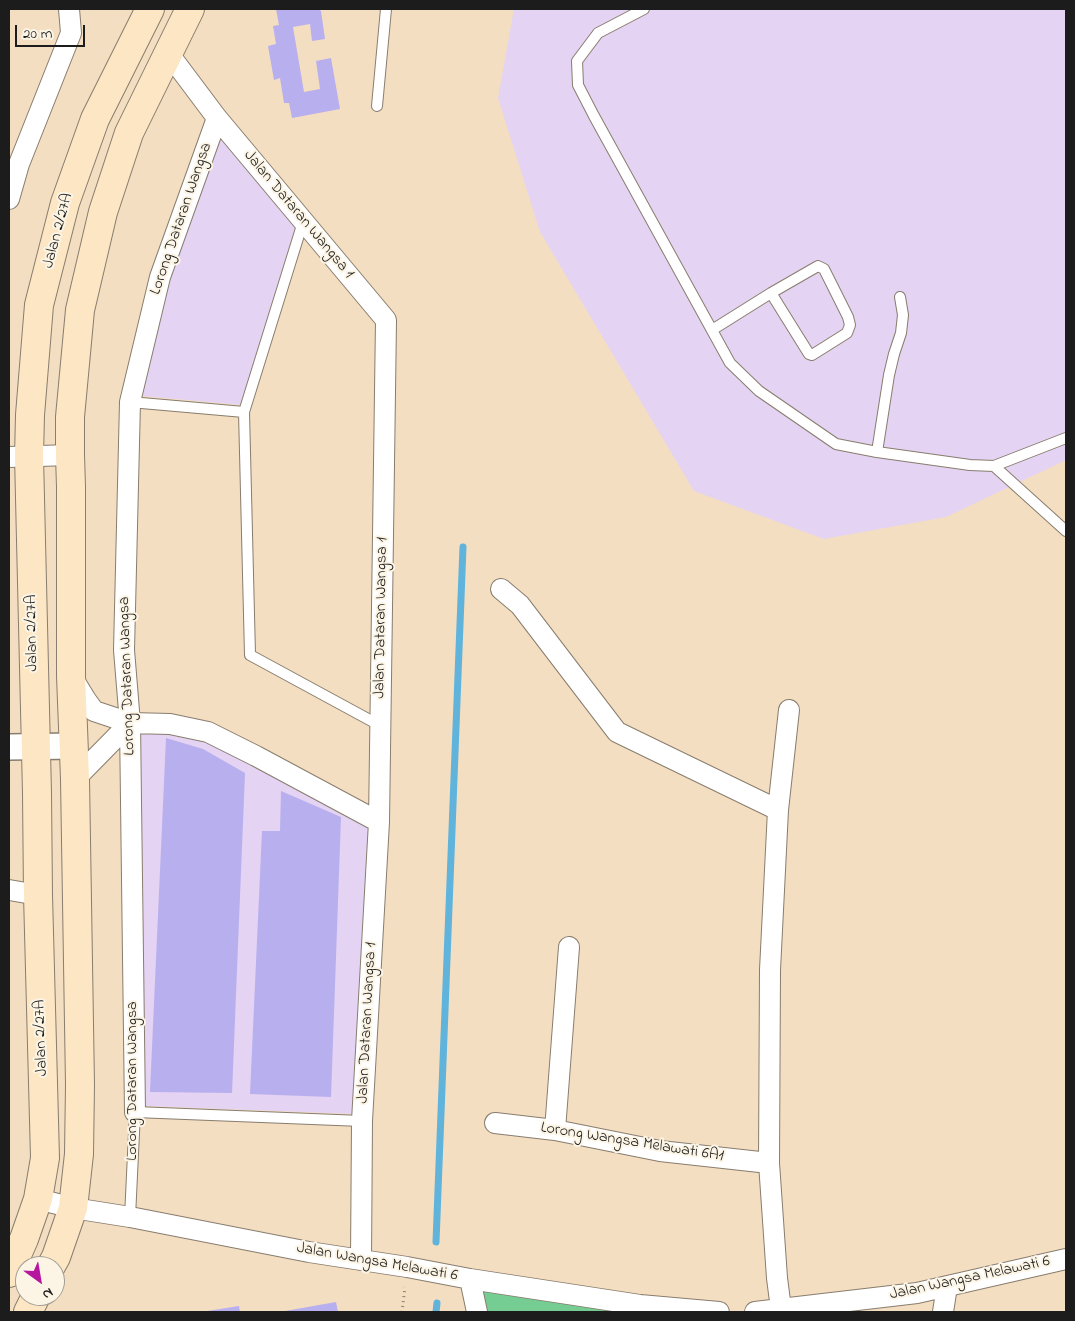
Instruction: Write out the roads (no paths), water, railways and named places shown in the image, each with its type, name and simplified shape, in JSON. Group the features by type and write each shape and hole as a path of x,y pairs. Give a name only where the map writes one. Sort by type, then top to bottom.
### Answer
{"main road":[{"name":"Jalan 2/27A","path":"9,1273 24,1240 38,1199 45,1158 38,895 38,793 19,457 30,415 39,305 65,203 95,119 150,9"},
{"path":"56,1256 73,1208 79,1154 80,1085 73,746 70,418 80,310 103,212 130,133 190,9"}],"street":[{"path":"9,199 14,164 72,33 68,9"},
{"name":"Jalan Dataran Wangsa 1","path":"169,54 217,118 386,320 378,822 362,1121 360,1260"},
{"name":"Lorong Dataran Wangsa","path":"135,1112 130,723 124,650 130,402 160,277 217,118"},
{"path":"19,457 70,454"},
{"path":"501,590 520,605 617,732 778,810"},
{"path":"72,676 94,711 130,723 170,724 208,732 378,822"},
{"path":"781,1309 769,1163 770,970 778,810 789,710"},
{"path":"75,779 130,723"},
{"path":"9,747 73,746"},
{"path":"9,890 38,895"},
{"path":"555,1130 569,947"},
{"name":"Lorong Wangsa Melawati 6A1","path":"496,1123 555,1130 660,1151 769,1163"},
{"name":"Jalan Wangsa Melawati 6","path":"38,1199 73,1208 130,1217 309,1252 470,1279 640,1305 719,1312"},
{"name":"Jalan Wangsa Melawati 6","path":"754,1312 917,1292 1066,1258"},
{"path":"470,1279 477,1312"},
{"path":"943,1312 947,1286"}],"lane":[{"path":"377,106 386,9"},
{"path":"644,9 598,32 577,61 578,85 730,363 758,391 836,444 877,452 994,466 1066,438"},
{"path":"303,222 244,412 250,655 379,725"},
{"path":"712,330 772,293 818,266 824,269 848,317 850,325 847,334 812,355 809,354 772,293"},
{"path":"877,452 889,375 901,333 903,315 900,297"},
{"path":"130,402 244,412"},
{"path":"994,466 1066,531"},
{"path":"135,1112 362,1121"},
{"name":"Lorong Dataran Wangsa","path":"130,1217 135,1112"}],"waterway":[{"path":"436,1242 463,547"},
{"path":"436,1312 437,1303"}]}
